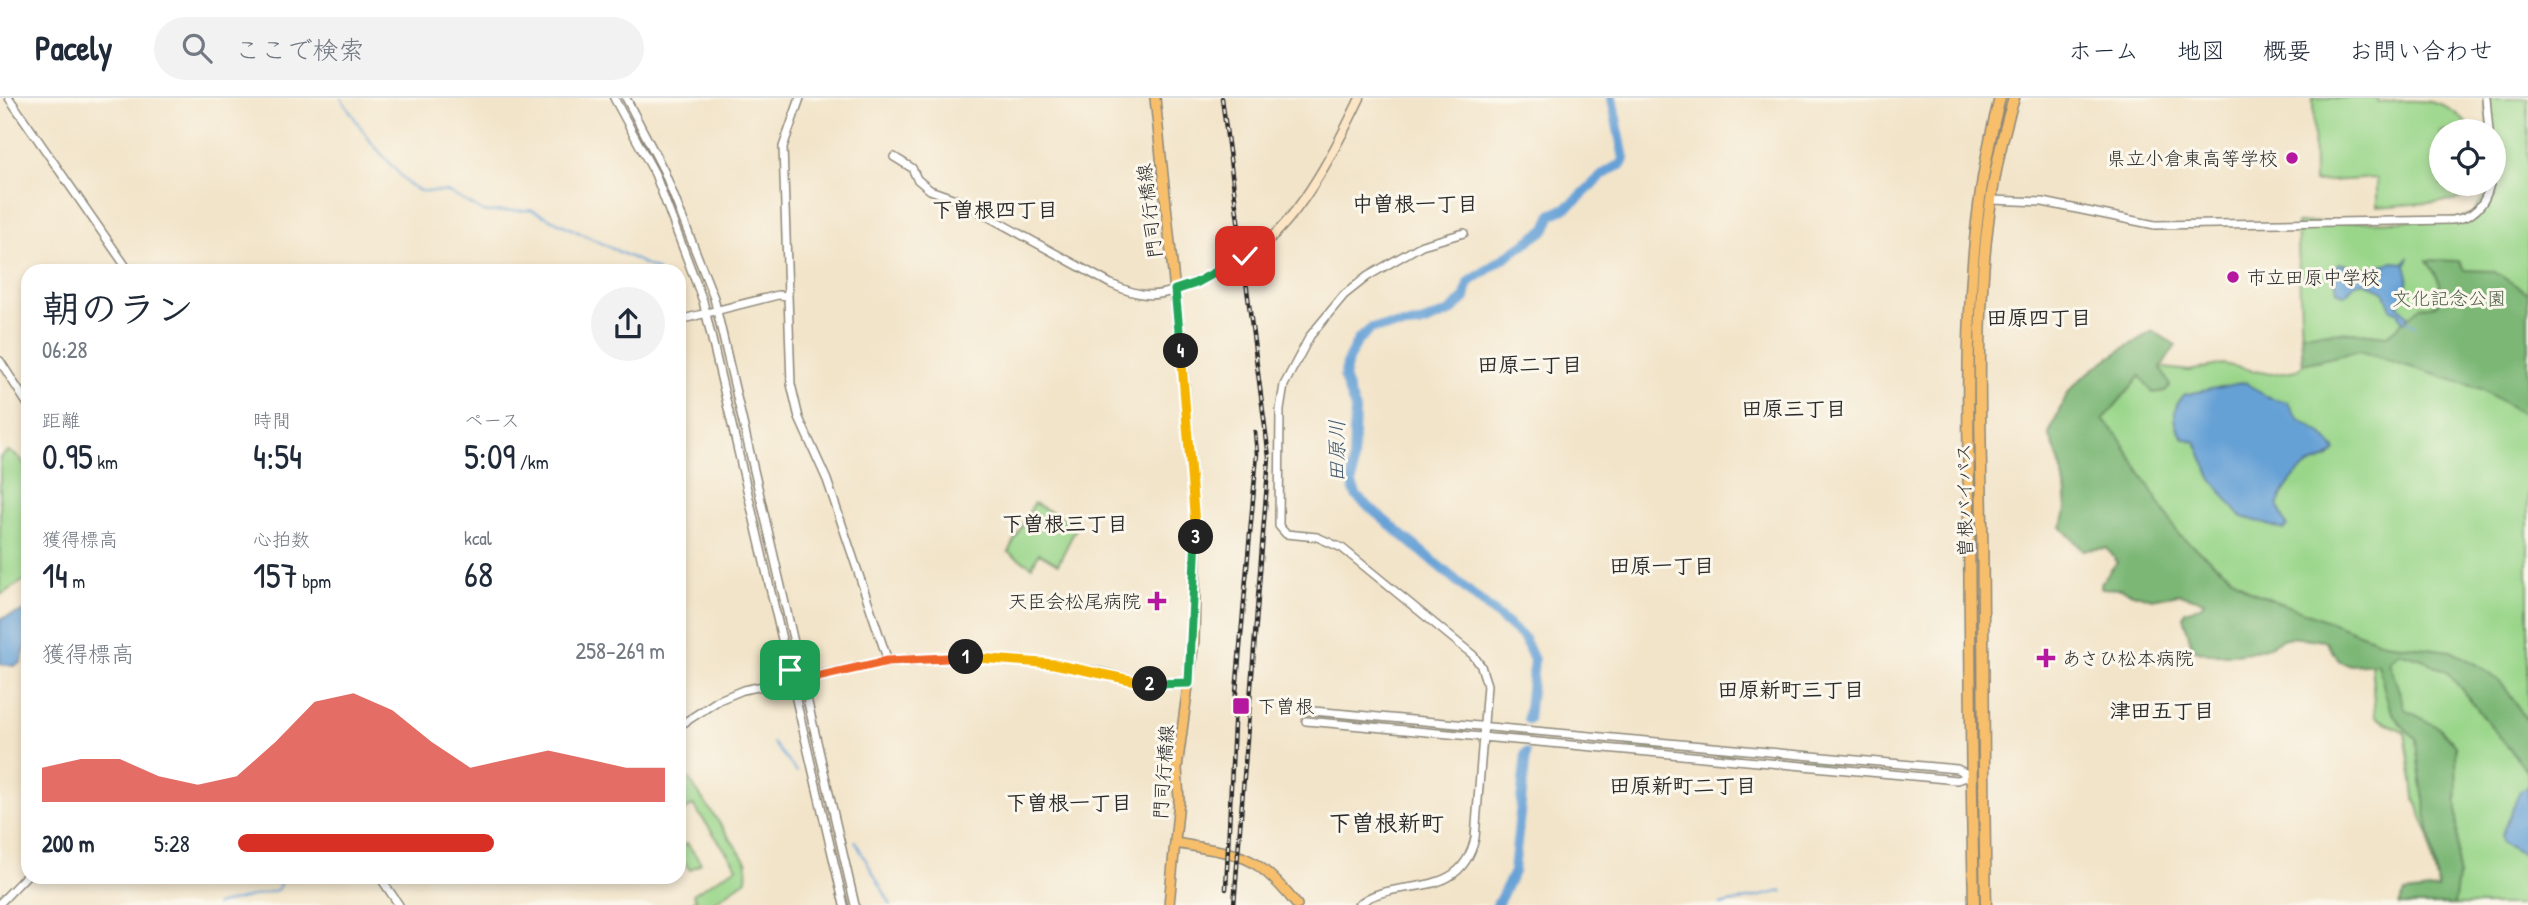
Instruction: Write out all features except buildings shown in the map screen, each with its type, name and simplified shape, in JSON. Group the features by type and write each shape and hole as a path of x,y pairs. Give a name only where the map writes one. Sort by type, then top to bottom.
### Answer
{"highway":[{"name":"曽根バイパス","path":"1974,905 1971,797 1970,284 1978,200 2000,98"},
{"name":"曽根バイパス","path":"1986,905 1981,336 1992,200 2014,98"},
{"path":"1983,754 1971,776 1980,786 1983,797"}],"main road":[{"name":"門司行橋線","path":"1155,98 1175,290 1196,539 1189,683 1177,768 1178,800 1168,905"},
{"path":"1175,290 1224,268 1274,235 1337,146 1360,98"},
{"path":"1175,843 1248,858 1275,878 1297,905"}],"street":[{"path":"9,98 124,264"},
{"path":"614,98 655,174 706,313 844,905"},
{"path":"626,98 678,204 717,310 855,905"},
{"path":"800,98 783,147 790,373 796,407 827,480 888,661"},
{"path":"2486,98 2488,119"},
{"path":"894,157 912,168 917,179 930,190 958,200 1130,293 1156,296 1175,290"},
{"path":"1992,200 2043,202 2155,225 2452,220 2473,214 2487,196"},
{"path":"1358,905 1382,894 1425,893 1440,889 1470,859 1475,838 1487,685 1474,655 1342,548 1317,537 1286,534 1278,520 1280,410 1284,385 1310,336 1344,295 1368,276 1422,245 1465,233"},
{"path":"686,318 778,295 787,296"},
{"path":"0,360 21,394"},
{"path":"686,722 736,692 888,661 961,657 1018,660 1102,672 1153,684 1189,683"},
{"path":"1302,710 1957,769 1971,776"},
{"path":"1306,721 1957,780 1971,776"},
{"path":"1957,769 1967,762 1971,754"},
{"path":"1957,780 1967,786 1971,797"},
{"path":"1,900 21,881"},
{"path":"385,884 399,905"}],"green space":[{"path":"2313,98 2378,98 2378,103 2420,101 2443,106 2463,119 2429,119 2429,196 2465,196 2453,201 2377,207 2377,178 2314,182"},
{"name":"文化記念公園","path":"2485,98 2528,98 2528,905 2444,905 2432,862 2429,835 2414,796 2405,732 2375,717 2370,647 2241,603 2146,514 2099,420 2133,364 2189,371 2223,364 2270,374 2297,370 2303,364 2297,223 2451,220 2473,214 2483,196 2506,196 2506,119 2488,119"},
{"name":"文化記念公園","path":"2427,260 2459,261 2464,270 2493,271 2528,293 2528,417 2481,389 2359,351 2303,364 2301,333 2352,332 2386,336 2421,307 2437,305 2440,285"},
{"path":"2153,331 2176,345 2161,368 2170,386 2165,391 2153,393 2140,376 2103,420 2118,436 2179,535 2250,591 2385,643 2451,651 2478,665 2502,683 2528,722 2528,772 2449,674 2425,660 2399,652 2389,661 2405,709 2441,729 2456,746 2458,878 2454,905 2399,905 2405,893 2438,889 2416,738 2393,713 2386,697 2378,663 2351,665 2339,661 2325,641 2300,638 2285,638 2265,648 2239,654 2209,653 2193,649 2183,617 2185,611 2201,606 2204,601 2179,594 2152,599 2120,589 2101,588 2101,583 2117,562 2107,548 2083,550 2061,527 2065,516 2066,493 2061,468 2049,434 2060,408 2068,393 2084,376"},
{"path":"9,451 21,459 21,582 0,595 0,457"},
{"path":"1034,503 1077,526 1058,564 1039,553 1032,566 1008,552"},
{"path":"1319,717 1467,732 1320,718"},
{"path":"1500,733 1607,742 1607,745"},
{"path":"1626,744 1706,750 1741,757 1627,747"},
{"path":"1768,755 1842,762 1844,765 1805,763"},
{"path":"688,778 747,863 746,880 710,905 689,905 696,900 693,894 737,867 693,805 686,810"},
{"path":"686,844 701,863 690,870 686,865"}],"water":[{"path":"2409,257 2406,265 2406,286 2398,304 2407,315 2407,322 2402,321 2398,311 2391,309 2384,291 2366,283 2356,283 2345,295 2337,291 2334,271 2338,263 2363,269 2394,262 2403,263"},
{"path":"2245,382 2265,396 2287,402 2298,418 2321,433 2336,450 2330,456 2302,470 2285,489 2278,505 2287,527 2284,530 2240,516 2211,478 2196,442 2184,438 2176,422 2175,411 2183,395"},
{"path":"21,612 21,663 14,666 0,664 0,619"},
{"path":"2528,787 2528,857 2502,843 2501,836 2520,791"}],"waterway":[{"path":"341,98 370,141 409,185 420,191 448,192 484,212 532,210 644,264"},
{"name":"田原川","path":"1528,719 1534,660 1524,638 1357,497 1352,485 1355,409 1344,378 1348,360 1358,340 1372,328 1419,324 1450,312 1465,298 1468,283 1546,229 1552,214 1571,204 1602,176 1622,164 1624,159 1612,98"},
{"path":"2408,322 2416,327"},
{"path":"773,743 797,772"},
{"name":"田原川","path":"1497,905 1514,872 1526,753"},
{"path":"855,841 891,905"},
{"path":"216,905 277,890 280,884"},
{"path":"1720,905 1783,891"}],"railway":[{"path":"1222,98 1269,457 1234,905"},
{"path":"1226,889 1235,704 1257,454 1255,432"}],"place":[{"name":"県立小倉東高等学校","path":"2292,158"},
{"name":"市立田原中学校","path":"2233,277"},
{"name":"天臣会松尾病院","path":"1157,601"},
{"name":"あさひ松本病院","path":"2046,658"},
{"name":"下曽根","path":"1241,706"}],"district":[{"name":"中曽根一丁目","path":"1415,203"},
{"name":"下曽根四丁目","path":"995,209"},
{"name":"田原四丁目","path":"2039,317"},
{"name":"田原二丁目","path":"1530,364"},
{"name":"田原三丁目","path":"1794,408"},
{"name":"下曽根三丁目","path":"1065,523"},
{"name":"田原一丁目","path":"1662,565"},
{"name":"田原新町三丁目","path":"1791,689"},
{"name":"津田五丁目","path":"2162,710"},
{"name":"田原新町二丁目","path":"1683,785"},
{"name":"下曽根一丁目","path":"1069,802"},
{"name":"下曽根新町","path":"1386,822"}],"route":[{"path":"790,670 792,680 803,680 888,661 992,658 1054,664 1153,684 1189,683 1194,641 1196,521 1175,290 1196,283 1245,256"}]}
